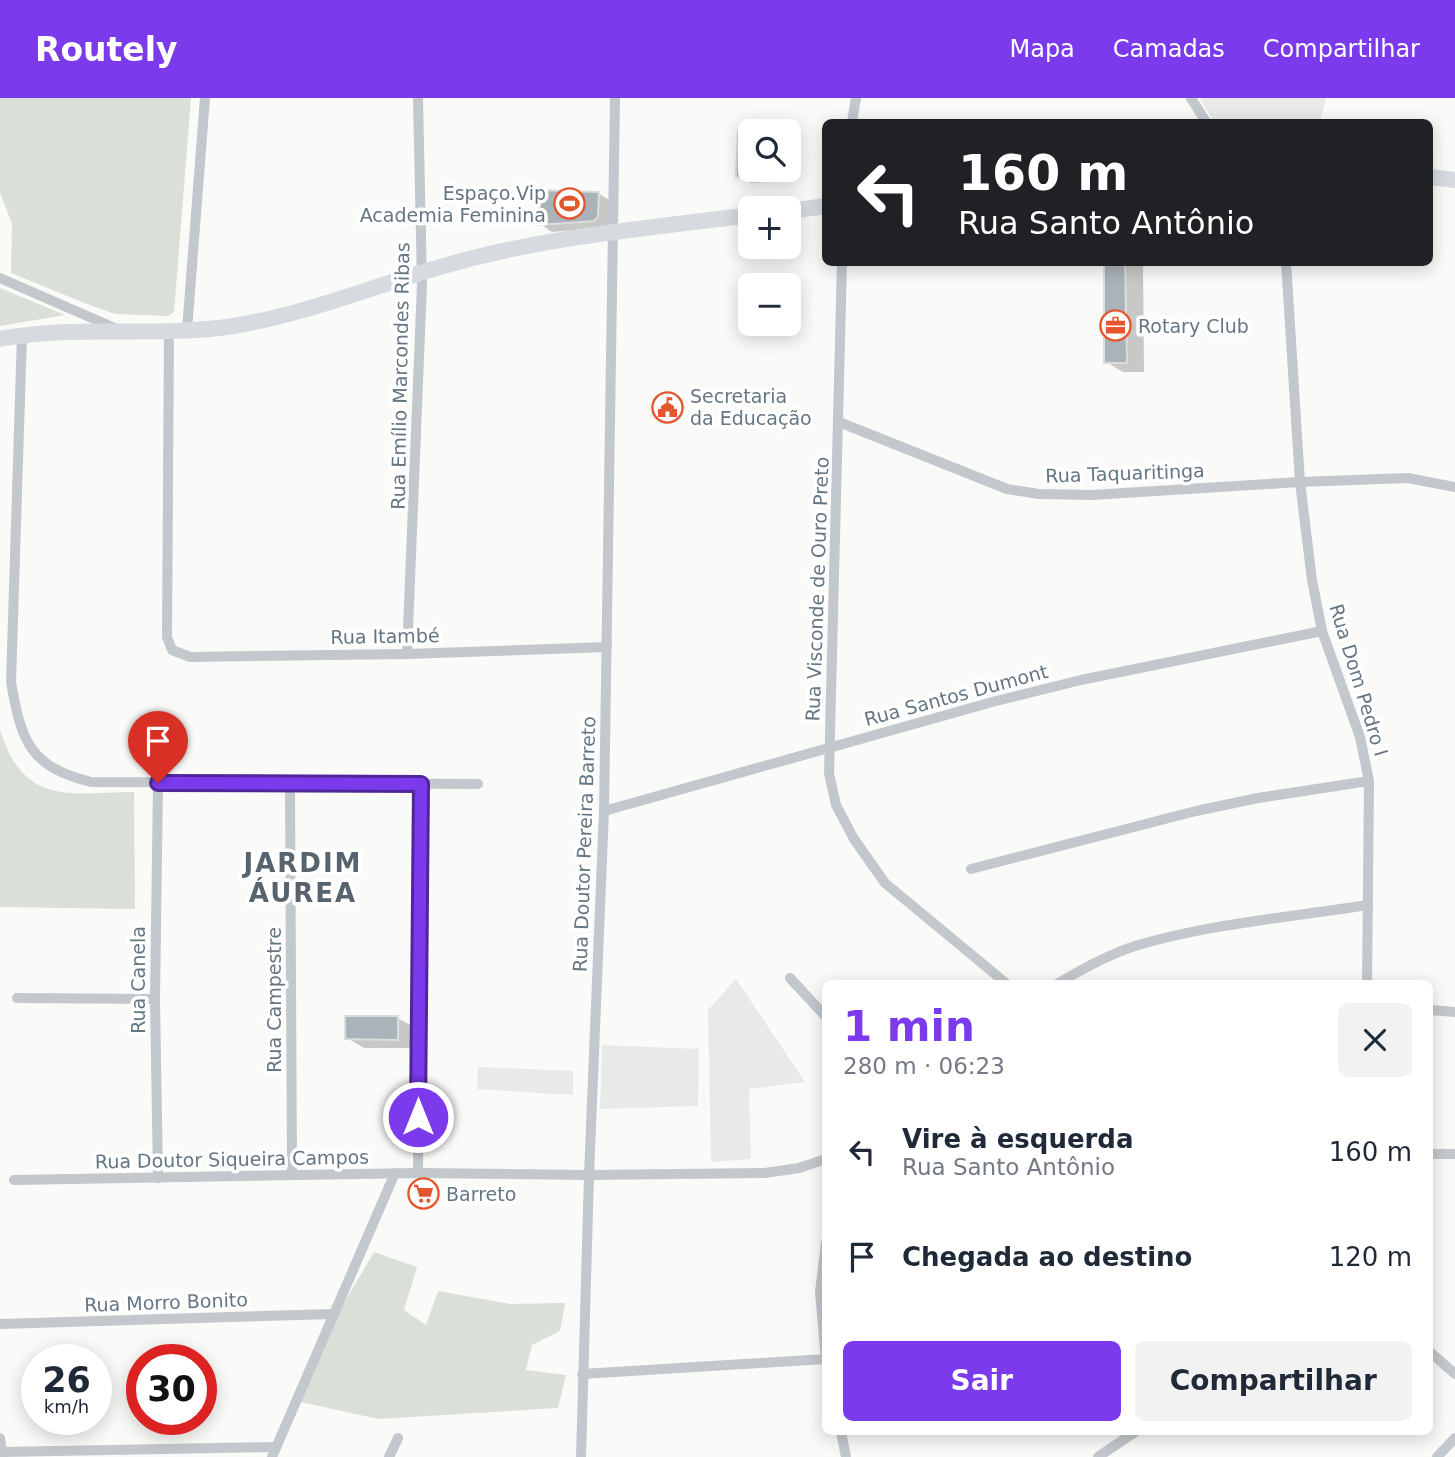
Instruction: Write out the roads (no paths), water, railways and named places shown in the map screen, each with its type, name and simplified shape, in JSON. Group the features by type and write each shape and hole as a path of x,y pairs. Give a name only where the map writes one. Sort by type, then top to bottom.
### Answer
{"main road":[{"path":"1433,177 1455,180"},
{"path":"801,209 822,207"},
{"path":"0,339 93,325 122,331 169,332 265,320 475,257 611,232 738,217"}],"street":[{"path":"187,330 205,98"},
{"name":"Rua Emílio Marcondes Ribas","path":"407,654 422,272 418,98"},
{"name":"Rua Doutor Pereira Barreto","path":"581,1457 604,810 615,98"},
{"path":"852,119 856,98"},
{"path":"1191,98 1204,119"},
{"name":"Rua Visconde de Ouro Preto","path":"842,266 829,773 836,805 854,839 885,883 1002,980"},
{"name":"Rua Dom Pedro I","path":"1286,266 1300,482 1312,580 1322,631 1360,737 1369,780 1367,980"},
{"path":"0,278 93,325"},
{"name":"Rua Itambé","path":"169,332 168,645 180,655 407,654 607,647"},
{"path":"22,335 11,682 17,716 28,745 43,763 68,776 91,782 478,784"},
{"name":"Rua Taquaritinga","path":"839,422 1007,489 1039,494 1092,495 1408,478 1455,487"},
{"name":"Rua Santos Dumont","path":"604,810 996,701 1081,680 1322,631"},
{"path":"971,869 1196,811 1369,780"},
{"name":"Rua Canela","path":"158,783 155,999 158,1178"},
{"name":"Rua Campestre","path":"290,783 292,1175"},
{"path":"418,1172 421,784"},
{"path":"1064,980 1098,960 1178,935 1368,905"},
{"path":"790,978 822,1013"},
{"path":"17,999 155,999"},
{"path":"1433,1010 1455,1012"},
{"path":"1433,1154 1455,1154"},
{"name":"Rua Doutor Siqueira Campos","path":"14,1180 418,1172 589,1175 765,1173 799,1168 822,1160"},
{"path":"0,1438 2,1455 273,1452 395,1173"},
{"path":"822,1275 822,1314"},
{"name":"Rua Morro Bonito","path":"0,1324 333,1314"},
{"path":"1433,1355 1455,1374"},
{"path":"582,1374 822,1359"},
{"path":"842,1435 846,1457"},
{"path":"1098,1457 1131,1435"},
{"path":"389,1457 398,1438"},
{"path":"1437,1457 1455,1438"}],"place":[{"name":"Espaço.Vip Academia Feminina","path":"569,204"},
{"name":"Rotary Club","path":"1115,326"},
{"name":"Secretaria da Educação","path":"667,407"},
{"name":"Barreto","path":"423,1194"}],"district":[{"name":"JARDIM ÁUREA","path":"303,878"}]}
